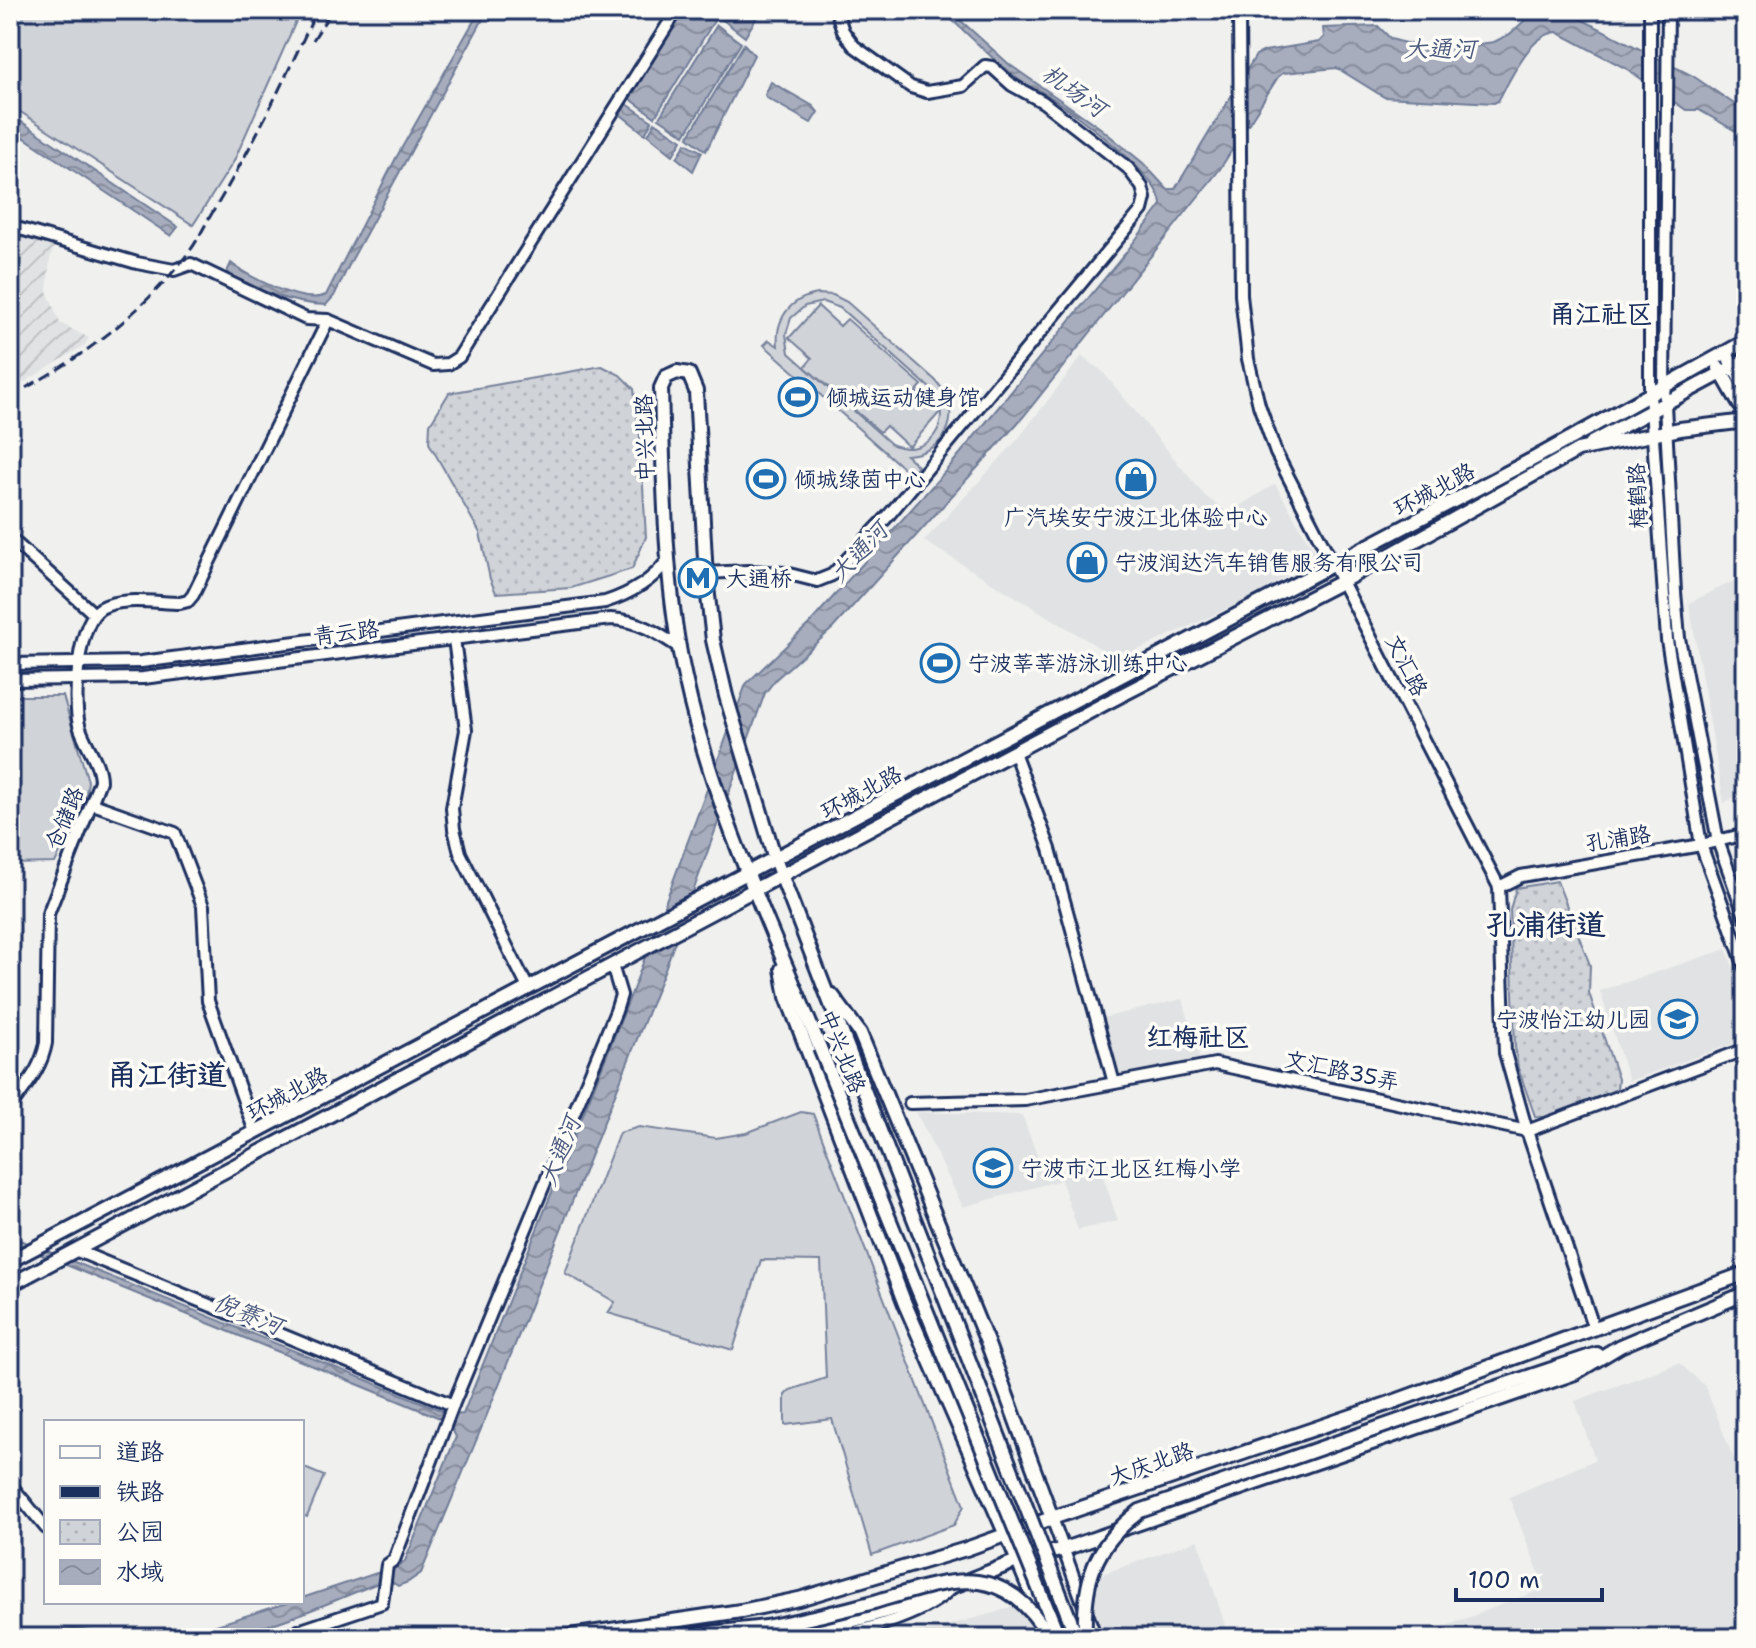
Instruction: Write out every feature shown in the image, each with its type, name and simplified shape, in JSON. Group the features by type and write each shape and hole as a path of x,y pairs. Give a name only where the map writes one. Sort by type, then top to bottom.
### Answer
{"main road":[{"name":"环城北路","path":"10,1261 1535,458 1746,341"},
{"path":"1719,356 1740,405 1746,409"},
{"name":"环城北路","path":"10,1285 1341,582 1746,360"},
{"path":"1727,370 1746,389"},
{"name":"中兴北路","path":"1059,1638 748,872 710,767 685,679 667,561 661,388 666,377 677,372 689,374 696,391 706,573 713,640 745,765 775,859 1077,1638"},
{"name":"环城北路","path":"1578,450 1660,433 1746,421"},
{"path":"776,941 787,997 905,1304 1006,1535"},
{"path":"823,983 860,1033 987,1342 1052,1518"},
{"name":"大庆北路","path":"556,1638 741,1611 799,1599 966,1549 1390,1403 1746,1273"},
{"path":"1085,1638 1085,1599 1095,1560 1108,1540 1140,1511 1620,1346 1746,1293"},
{"path":"791,1638 887,1611 1017,1561 1064,1549 1575,1373 1620,1346"},
{"path":"666,1638 766,1627 811,1618 955,1580 988,1584 1014,1596 1037,1616 1049,1638"}],"street":[{"path":"10,226 137,263 174,270 191,264 306,319 328,320 433,365 448,364 459,357 677,10"},
{"path":"706,573 785,573 817,581 832,575 888,516 1142,210 1145,198 1142,187 1128,168 1043,102 1012,85 992,67 985,66 963,86 927,92 919,90 854,46 843,31 836,10"},
{"name":"文汇路","path":"1239,10 1241,295 1248,359 1259,405 1276,453 1499,887 1505,1053 1527,1131 1594,1329"},
{"name":"梅鹤路","path":"1650,10 1650,394 1660,433 1679,638 1718,841 1746,919"},
{"name":"梅鹤路","path":"1668,10 1664,403 1660,433 1667,640 1701,845 1746,970"},
{"path":"10,538 94,614 110,604 188,601 328,320"},
{"name":"青云路","path":"10,664 141,662 605,602 635,590 659,572 667,561"},
{"name":"仓储路","path":"10,1108 37,1071 43,1057 46,1043 48,914 93,804 100,775 79,725 76,679 85,635 94,614"},
{"name":"青云路","path":"10,680 143,678 622,619 644,626 680,648"},
{"path":"454,639 466,730 452,808 454,829 460,853 528,988"},
{"path":"1014,752 1050,849 1114,1083"},
{"path":"93,804 175,833 203,906 208,1001 255,1132"},
{"name":"孔浦路","path":"1499,887 1521,876 1701,845 1746,834"},
{"path":"277,1638 382,1603 387,1565 394,1560 453,1406 616,1011 621,995 612,965"},
{"path":"1527,1131 1746,1049"},
{"name":"文汇路35弄","path":"910,1103 1025,1100 1215,1064 1527,1131"},
{"path":"75,1250 453,1406"},
{"path":"10,1484 44,1526"},
{"path":"1052,1518 1096,1638"},
{"path":"1006,1535 1049,1638"},
{"path":"831,1638 906,1615 941,1598 952,1587"}],"shaded area":[{"path":"10,229 55,243 47,291 60,323 89,338 85,345 10,389"},
{"name":"宁波润达汽车销售服务有限公司","path":"1082,356 1102,371 1205,496 1228,513 1275,484 1317,556 1255,596 1118,659 924,541 1018,439"},
{"path":"1746,575 1746,791 1724,803 1689,603"},
{"name":"宁波怡江幼儿园","path":"1726,949 1746,999 1746,1039 1629,1081 1600,991"},
{"path":"1183,999 1200,1061 1117,1076 1102,1018"},
{"name":"宁波市江北区红梅小学","path":"916,1112 1022,1115 1045,1176 1098,1161 1118,1221 1078,1230 1061,1180 963,1207"},
{"path":"1679,1363 1705,1386 1746,1490 1746,1628 1723,1638 1344,1638 1371,1627 1418,1637 1545,1588 1509,1497 1595,1460 1575,1401"},
{"path":"1198,1540 1229,1638 900,1638 994,1613"}],"green space":[{"path":"10,10 104,10 115,15 118,10 301,10 234,161 193,225 10,105"},
{"path":"833,295 847,302 935,380 944,392 949,405 948,428 933,447 906,455 918,466 911,475 764,345 769,340 778,346 779,327 786,311 808,296","holes":["823,302 840,308 933,391 941,415 934,436 926,443 904,448 891,444 789,353 786,334 791,318 805,306"]},
{"path":"818,306 840,326 847,319 922,385 916,392 940,412 909,447 886,426 880,432 805,367 812,358 789,338"},
{"path":"602,366 620,375 634,389 646,537 632,569 571,588 496,593 480,533 429,443 430,424 449,393"},
{"path":"10,696 63,696 88,781 85,802 55,863 10,864"},
{"path":"1557,881 1590,965 1589,993 1618,1079 1617,1089 1547,1118 1535,1116 1518,1068 1510,910 1516,888"},
{"path":"801,1112 813,1114 964,1506 954,1525 872,1555 832,1419 785,1425 785,1395 790,1390 826,1378 821,1261 761,1260 733,1350 608,1313 615,1302 565,1273 619,1133 639,1127 716,1138 746,1133"},
{"path":"304,1468 324,1476 307,1517 304,1516"}],"water":[{"path":"480,10 488,10 334,296 326,305 275,295 227,272 231,263 263,282 291,293 304,297 326,295 396,158"},
{"path":"684,10 701,10 714,21 655,117 629,98"},
{"path":"710,10 761,10 745,37"},
{"name":"大通河","path":"940,10 949,10 1010,65 1099,127 1143,163 1167,189 1175,189 1256,55 1319,42 1324,37 1323,28 1378,26 1391,39 1409,44 1464,46 1494,42 1537,13 1552,11 1575,16 1693,76 1746,112 1746,137 1699,110 1686,110 1627,69 1557,32 1547,35 1529,49 1494,103 1384,97 1337,68 1283,73 1278,77 1220,169 1023,417 833,628 776,679 765,693 665,969 421,1573 398,1586 389,1580 378,1583 262,1627 215,1637 190,1638 194,1632 284,1604 304,1604 304,1597 401,1565 456,1437 450,1425 440,1418 10,1242 10,1236 453,1415 463,1414 634,987 746,684 809,624 950,466 1161,206 1149,180 1118,149 1055,100 1012,75"},
{"path":"717,25 741,43 685,135 659,118"},
{"path":"744,44 754,55 706,151 688,137"},
{"path":"771,82 813,106 818,112 811,123 767,98 765,95"},
{"path":"627,104 652,121 645,134 620,114"},
{"path":"10,114 178,227 171,236 10,128"},
{"path":"655,122 682,140 673,155 648,135"},
{"path":"686,143 702,152 693,171 677,158"},
{"path":"64,1630 136,1638 50,1638"}],"railway":[{"path":"10,396 60,368 108,334 151,295 189,252 255,137 317,10"},
{"path":"313,40 332,10"}],"place":[{"name":"倾城运动健身馆","path":"798,397"},
{"name":"倾城绿茵中心","path":"766,479"},
{"name":"广汽埃安宁波江北体验中心","path":"1136,479"},
{"name":"宁波润达汽车销售服务有限公司","path":"1087,562"},
{"name":"大通桥","path":"698,578"},
{"name":"宁波莘莘游泳训练中心","path":"940,663"},
{"name":"宁波怡江幼儿园","path":"1678,1019"},
{"name":"宁波市江北区红梅小学","path":"993,1168"}],"district":[{"name":"甬江社区","path":"1601,314"},
{"name":"孔浦街道","path":"1546,925"},
{"name":"红梅社区","path":"1198,1037"},
{"name":"甬江街道","path":"167,1075"}],"water label":[{"name":"机场河","path":"1074,91"},
{"name":"倪赛河","path":"248,1314"}]}
